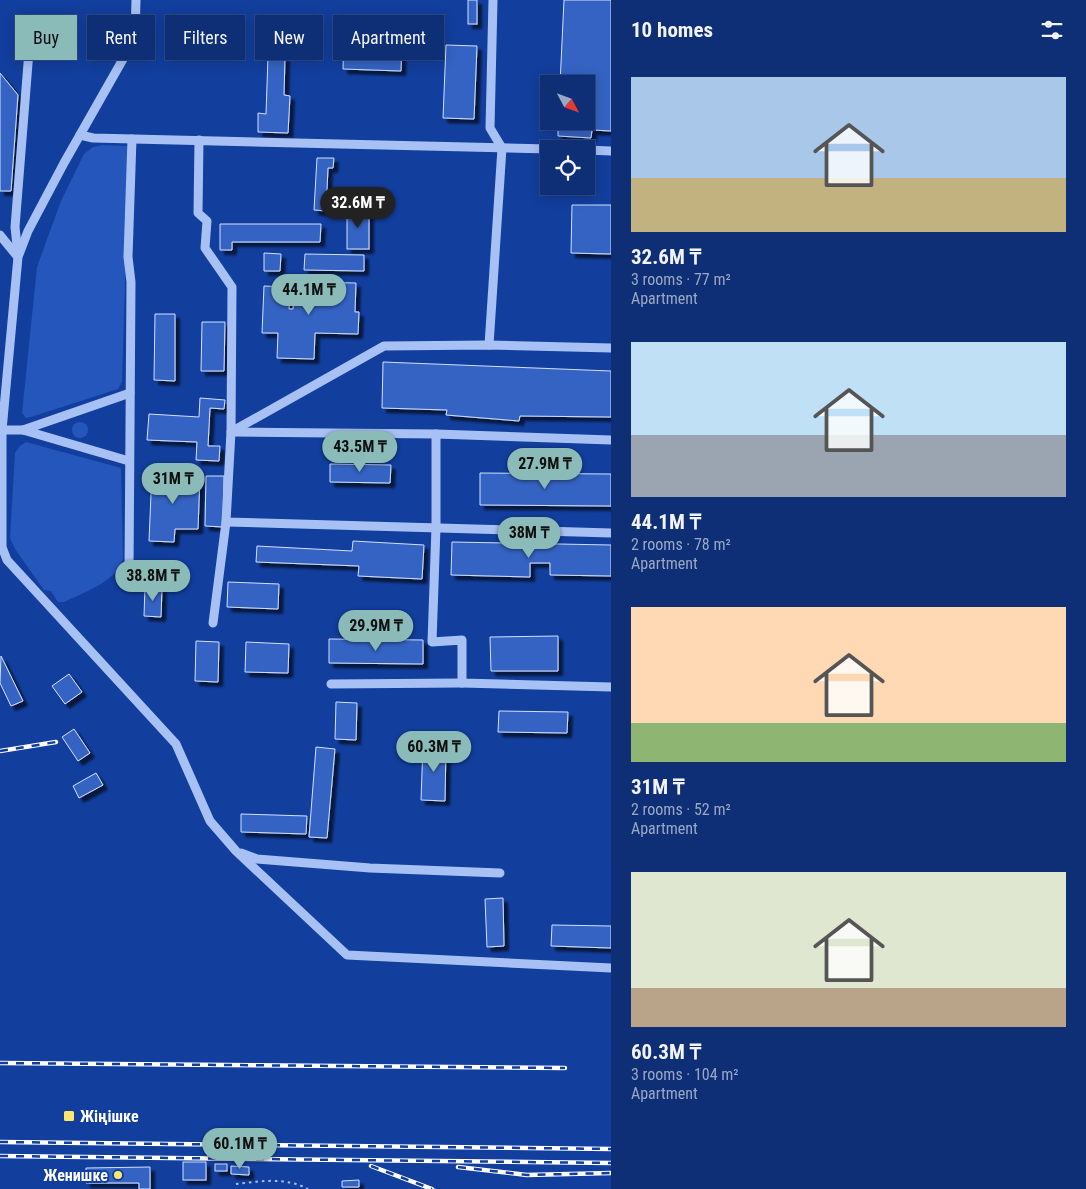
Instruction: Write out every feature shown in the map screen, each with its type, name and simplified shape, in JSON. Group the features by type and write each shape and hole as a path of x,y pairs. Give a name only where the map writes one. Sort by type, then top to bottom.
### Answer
{"street":[{"path":"18,257 28,231 134,38 136,0"},
{"path":"489,345 502,148 490,128 493,0"},
{"path":"28,60 15,227 18,257 1,430 2,546 6,560 176,744 210,821 236,852 347,955 611,968"},
{"path":"80,135 93,138 540,149"},
{"path":"128,571 131,282 128,257 132,139"},
{"path":"199,140 198,213 207,221 205,248 232,287 231,432 226,522 213,623"},
{"path":"595,150 611,151"},
{"path":"0,235 18,257"},
{"path":"231,432 384,346 489,345 611,348"},
{"path":"23,430 130,393"},
{"path":"1,430 23,430 129,461"},
{"path":"231,432 436,434 611,440"},
{"path":"436,434 436,527 432,642 462,640 462,683"},
{"path":"226,522 611,533"},
{"path":"331,684 462,683 611,687"},
{"path":"236,852 257,859 370,868 500,873"}],"path":[{"path":"236,1184 263,1180 294,1184 308,1189"}],"shaded area":[{"path":"102,145 129,146 122,382 118,389 26,418 22,413 37,267 61,201 84,154 93,147"},
{"path":"77,422 83,422 88,427 86,436 77,438 72,433 72,427"},
{"path":"26,442 121,468 123,559 119,567 106,581 64,602 58,602 51,591 44,590 15,549 10,538 15,453"}],"building":[{"path":"468,0 477,0 477,24 468,24"},
{"path":"564,0 611,0 611,131 592,130 595,130 595,75 560,75"},
{"path":"446,45 477,46 474,119 443,118"},
{"path":"268,60 285,60 284,95 290,96 288,133 258,132 258,113 266,114"},
{"path":"343,60 401,60 401,71 343,69"},
{"path":"0,73 18,95 11,191 0,191"},
{"path":"558,130 592,130 591,138 558,136"},
{"path":"317,158 334,158 333,168 328,168 326,211 314,210"},
{"path":"572,205 611,205 611,254 571,253"},
{"path":"347,210 369,210 369,249 347,249"},
{"path":"220,224 321,224 320,242 232,242 232,250 220,250"},
{"path":"264,253 281,254 280,271 264,271"},
{"path":"305,254 364,255 364,271 304,270"},
{"path":"302,282 356,283 355,312 359,312 358,334 315,333 314,359 277,358 278,333 262,333 264,286 290,287 289,309 293,309 294,296 302,296"},
{"path":"155,314 175,314 175,381 154,380"},
{"path":"202,322 225,322 224,371 201,371"},
{"path":"383,362 611,371 611,417 520,416 519,421 446,415 447,410 382,408"},
{"path":"200,398 225,400 224,409 210,408 208,446 220,446 219,461 196,460 197,442 147,440 149,414 199,417"},
{"path":"330,464 391,465 390,483 330,482"},
{"path":"152,471 178,472 178,476 200,476 198,529 175,529 174,542 149,541"},
{"path":"480,473 611,474 611,506 480,505"},
{"path":"206,476 224,476 223,527 205,526"},
{"path":"353,541 424,545 422,579 358,576 359,566 256,562 257,546 352,551"},
{"path":"452,542 611,545 611,576 550,575 550,563 530,563 530,577 451,575"},
{"path":"228,582 279,584 278,609 227,607"},
{"path":"145,587 162,588 161,617 144,616"},
{"path":"558,636 558,671 491,671 490,637"},
{"path":"329,639 423,640 423,664 329,663"},
{"path":"196,641 219,642 218,682 195,681"},
{"path":"246,642 289,644 288,673 245,672"},
{"path":"1,656 23,701 11,706 0,683"},
{"path":"69,674 82,692 65,704 52,686"},
{"path":"336,702 357,703 356,740 335,739"},
{"path":"499,711 568,712 567,733 498,732"},
{"path":"74,729 90,753 78,761 62,737"},
{"path":"423,745 446,745 445,801 421,800"},
{"path":"316,747 335,749 327,838 309,837"},
{"path":"96,773 103,785 79,798 73,786"},
{"path":"241,814 307,816 306,834 241,832"},
{"path":"503,898 504,946 487,947 485,899"},
{"path":"552,925 611,926 611,948 551,946"},
{"path":"183,1162 206,1162 206,1180 183,1180"},
{"path":"215,1164 227,1164 227,1171 215,1171"},
{"path":"231,1166 249,1167 249,1175 231,1174"},
{"name":"Женишке","path":"150,1167 150,1189 139,1189 139,1183 86,1183 86,1168"},
{"path":"359,1180 359,1187 342,1187 342,1181"}],"railway":[{"path":"0,751 56,742"},
{"path":"0,1063 565,1068"},
{"path":"0,1142 611,1149"},
{"path":"0,1156 611,1163"},
{"path":"371,1166 432,1189"},
{"path":"458,1167 527,1175 611,1173"}],"place":[{"name":"Жіңішке","path":"69,1116"},
{"name":"Женишке","path":"118,1175"}]}
